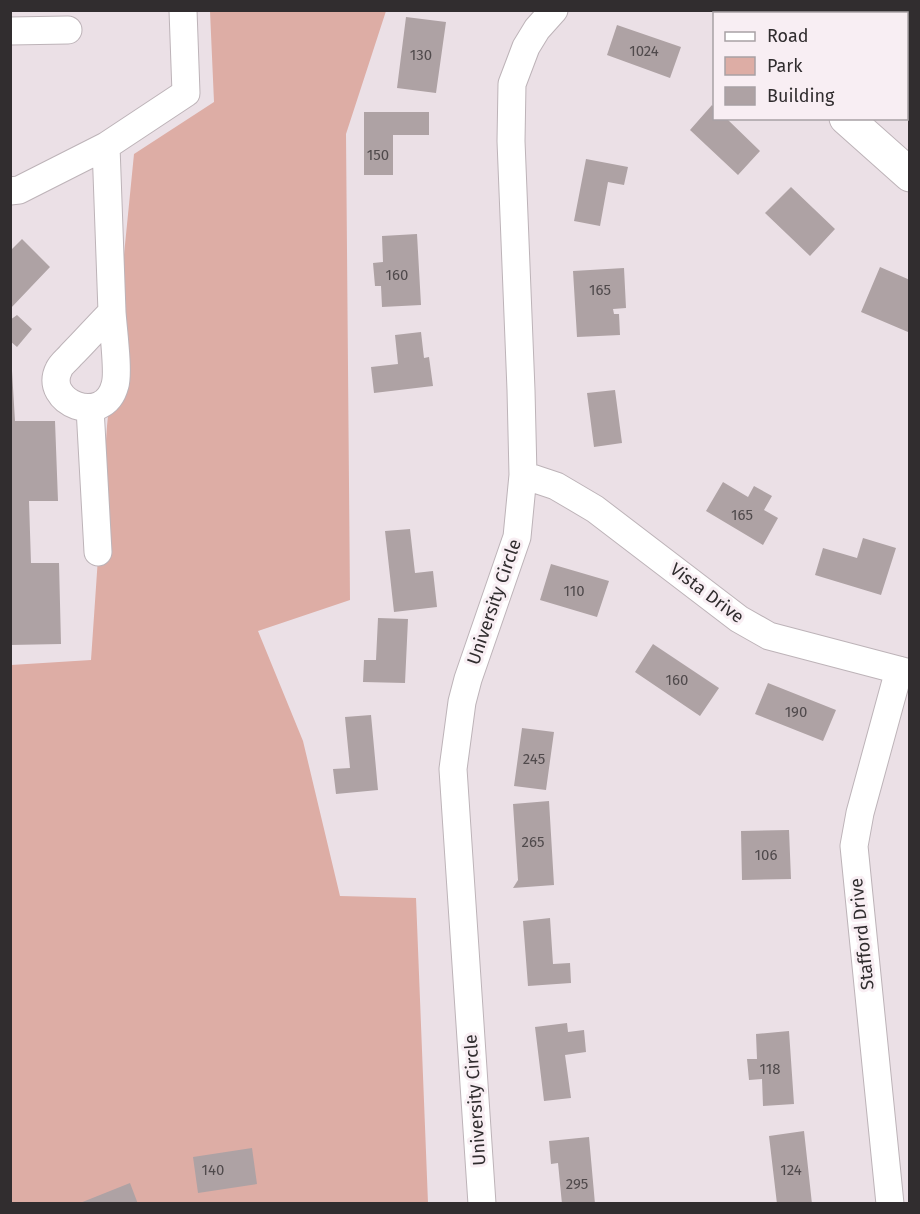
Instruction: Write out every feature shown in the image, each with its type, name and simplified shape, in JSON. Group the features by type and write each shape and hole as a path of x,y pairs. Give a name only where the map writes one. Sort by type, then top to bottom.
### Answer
{"main road":[{"path":"848,120 909,175"}],"street":[{"path":"10,190 19,190 106,146 186,93 183,10"},
{"name":"University Circle","path":"482,1203 453,770 462,702 468,679 517,537 523,475 511,141 512,84 526,47 554,10"},
{"path":"10,31 68,30"},
{"path":"106,146 116,383 110,397 101,404 90,408 78,407 61,394 57,383 58,369 112,312"},
{"path":"90,408 98,552"},
{"name":"Vista Drive","path":"523,475 556,486 595,508 739,620 769,636 904,671"},
{"name":"Stafford Drive","path":"890,1203 857,895 854,846 860,813 904,671"}],"green space":[{"path":"210,11 386,11 346,134 350,600 258,631 303,741 340,896 416,898 428,1203 11,1204 11,665 91,660 107,426 134,154 214,102"}],"building":[{"path":"879,10 910,10 910,16 908,18 908,12 880,12"},
{"path":"406,17 446,22 436,93 397,88"},
{"path":"617,25 681,47 670,78 607,55"},
{"path":"712,105 713,120 728,120 760,151 738,175 690,130"},
{"path":"364,112 429,112 429,135 393,135 393,175 364,175"},
{"path":"586,159 628,167 624,185 608,182 600,226 574,221"},
{"path":"791,187 835,229 810,256 765,213"},
{"path":"417,234 421,305 382,307 381,286 375,286 373,263 383,262 382,236"},
{"path":"22,239 50,267 10,309 10,251"},
{"path":"880,267 910,280 908,332 861,312"},
{"path":"624,268 626,308 613,309 614,314 619,314 620,335 577,337 573,271"},
{"path":"17,315 32,329 17,347 10,341 10,320"},
{"path":"421,332 424,358 429,357 433,386 374,393 371,367 398,364 395,335"},
{"path":"10,371 12,371 15,421 55,421 58,501 29,501 31,563 59,563 61,644 10,645"},
{"path":"615,390 622,443 594,447 587,393"},
{"path":"723,482 748,497 754,486 772,496 764,510 778,518 763,545 706,511"},
{"path":"410,529 415,573 433,571 437,607 394,612 385,531"},
{"path":"863,538 896,548 881,595 815,575 823,548 857,558"},
{"path":"551,564 609,581 597,617 540,600"},
{"path":"378,618 408,619 405,683 363,682 364,660 376,660"},
{"path":"653,644 719,688 700,716 635,672"},
{"path":"768,683 836,710 823,741 755,714"},
{"path":"371,715 378,790 336,794 333,769 350,768 345,717"},
{"path":"522,728 554,732 546,790 514,786"},
{"path":"549,801 554,885 513,888 518,880 513,804"},
{"path":"789,830 791,879 742,880 741,831"},
{"path":"550,918 553,964 570,963 571,983 528,986 523,921"},
{"path":"567,1023 568,1032 584,1030 586,1052 565,1055 571,1098 544,1101 535,1027"},
{"path":"789,1031 794,1104 763,1106 762,1079 749,1080 747,1059 757,1059 756,1034"},
{"path":"804,1131 812,1204 777,1204 769,1136"},
{"path":"589,1137 595,1204 562,1204 558,1163 551,1164 549,1141"},
{"path":"252,1148 257,1184 198,1193 193,1157"},
{"path":"130,1183 138,1204 80,1204 80,1203"}]}
